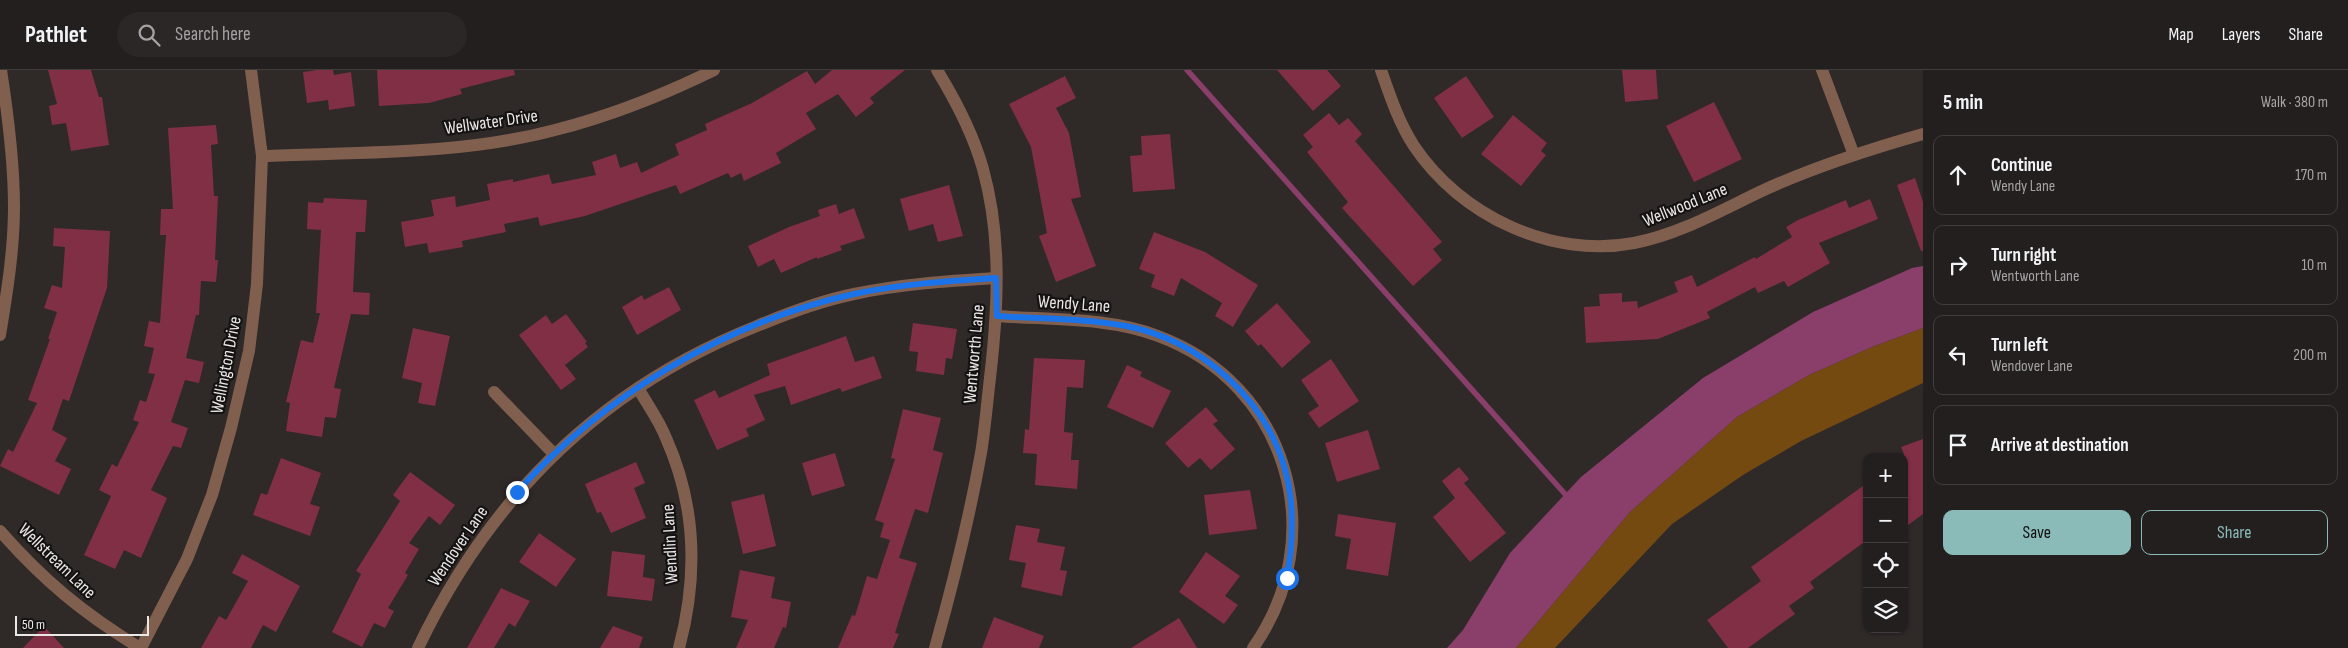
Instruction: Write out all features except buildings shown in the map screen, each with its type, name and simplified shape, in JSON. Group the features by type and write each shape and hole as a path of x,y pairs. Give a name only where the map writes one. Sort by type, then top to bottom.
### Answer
{"street":[{"path":"0,336 7,287 14,209 11,146 1,70"},
{"name":"Wellington Drive","path":"140,648 174,586 200,527 222,462 249,351 257,284 262,156 250,70"},
{"name":"Wellwater Drive","path":"262,156 452,147 554,130 652,98 714,70"},
{"name":"Wentworth Lane","path":"935,648 958,563 981,452 997,316 990,201 983,168 973,139 956,101 937,70"},
{"name":"Wellwood Lane","path":"1381,70 1395,110 1422,158 1463,199 1488,215 1518,229 1557,241 1589,246 1634,243 1664,235 1794,178 1854,155 1923,134"},
{"path":"1822,70 1854,155"},
{"name":"Wendover Lane","path":"418,648 462,566 517,492 554,454 584,428 661,372 720,341 768,321 828,300 924,282 996,278"},
{"name":"Wendy Lane","path":"997,316 1114,324 1149,332 1177,344 1206,360 1227,377 1251,403 1270,432 1281,458 1289,488 1292,520 1290,557 1285,585 1273,617 1253,648"},
{"name":"Wendlin Lane","path":"638,388 666,435 682,481 688,510 692,545 691,580 689,604 679,648"},
{"path":"494,392 554,454"},
{"name":"Wellstream Lane","path":"0,531 40,575 71,602 101,625 140,648"}],"shaded area":[{"path":"1923,266 1923,328 1872,347 1809,375 1737,417 1630,512 1516,648 1447,648 1463,630 1510,553 1581,477 1703,378 1813,312 1912,268"},
{"path":"1923,328 1923,383 1801,441 1743,475 1672,524 1555,648 1516,648 1630,512 1737,417 1809,375 1872,347"}],"waterway":[{"path":"1187,70 1565,494"}],"route":[{"path":"517,492 554,454 608,409 661,372 685,358 738,333 797,310 853,294 924,282 996,278 997,316 1114,324 1138,329 1160,336 1195,353 1218,368 1238,388 1263,419 1276,444 1286,472 1292,520 1292,538 1287,578"}]}
